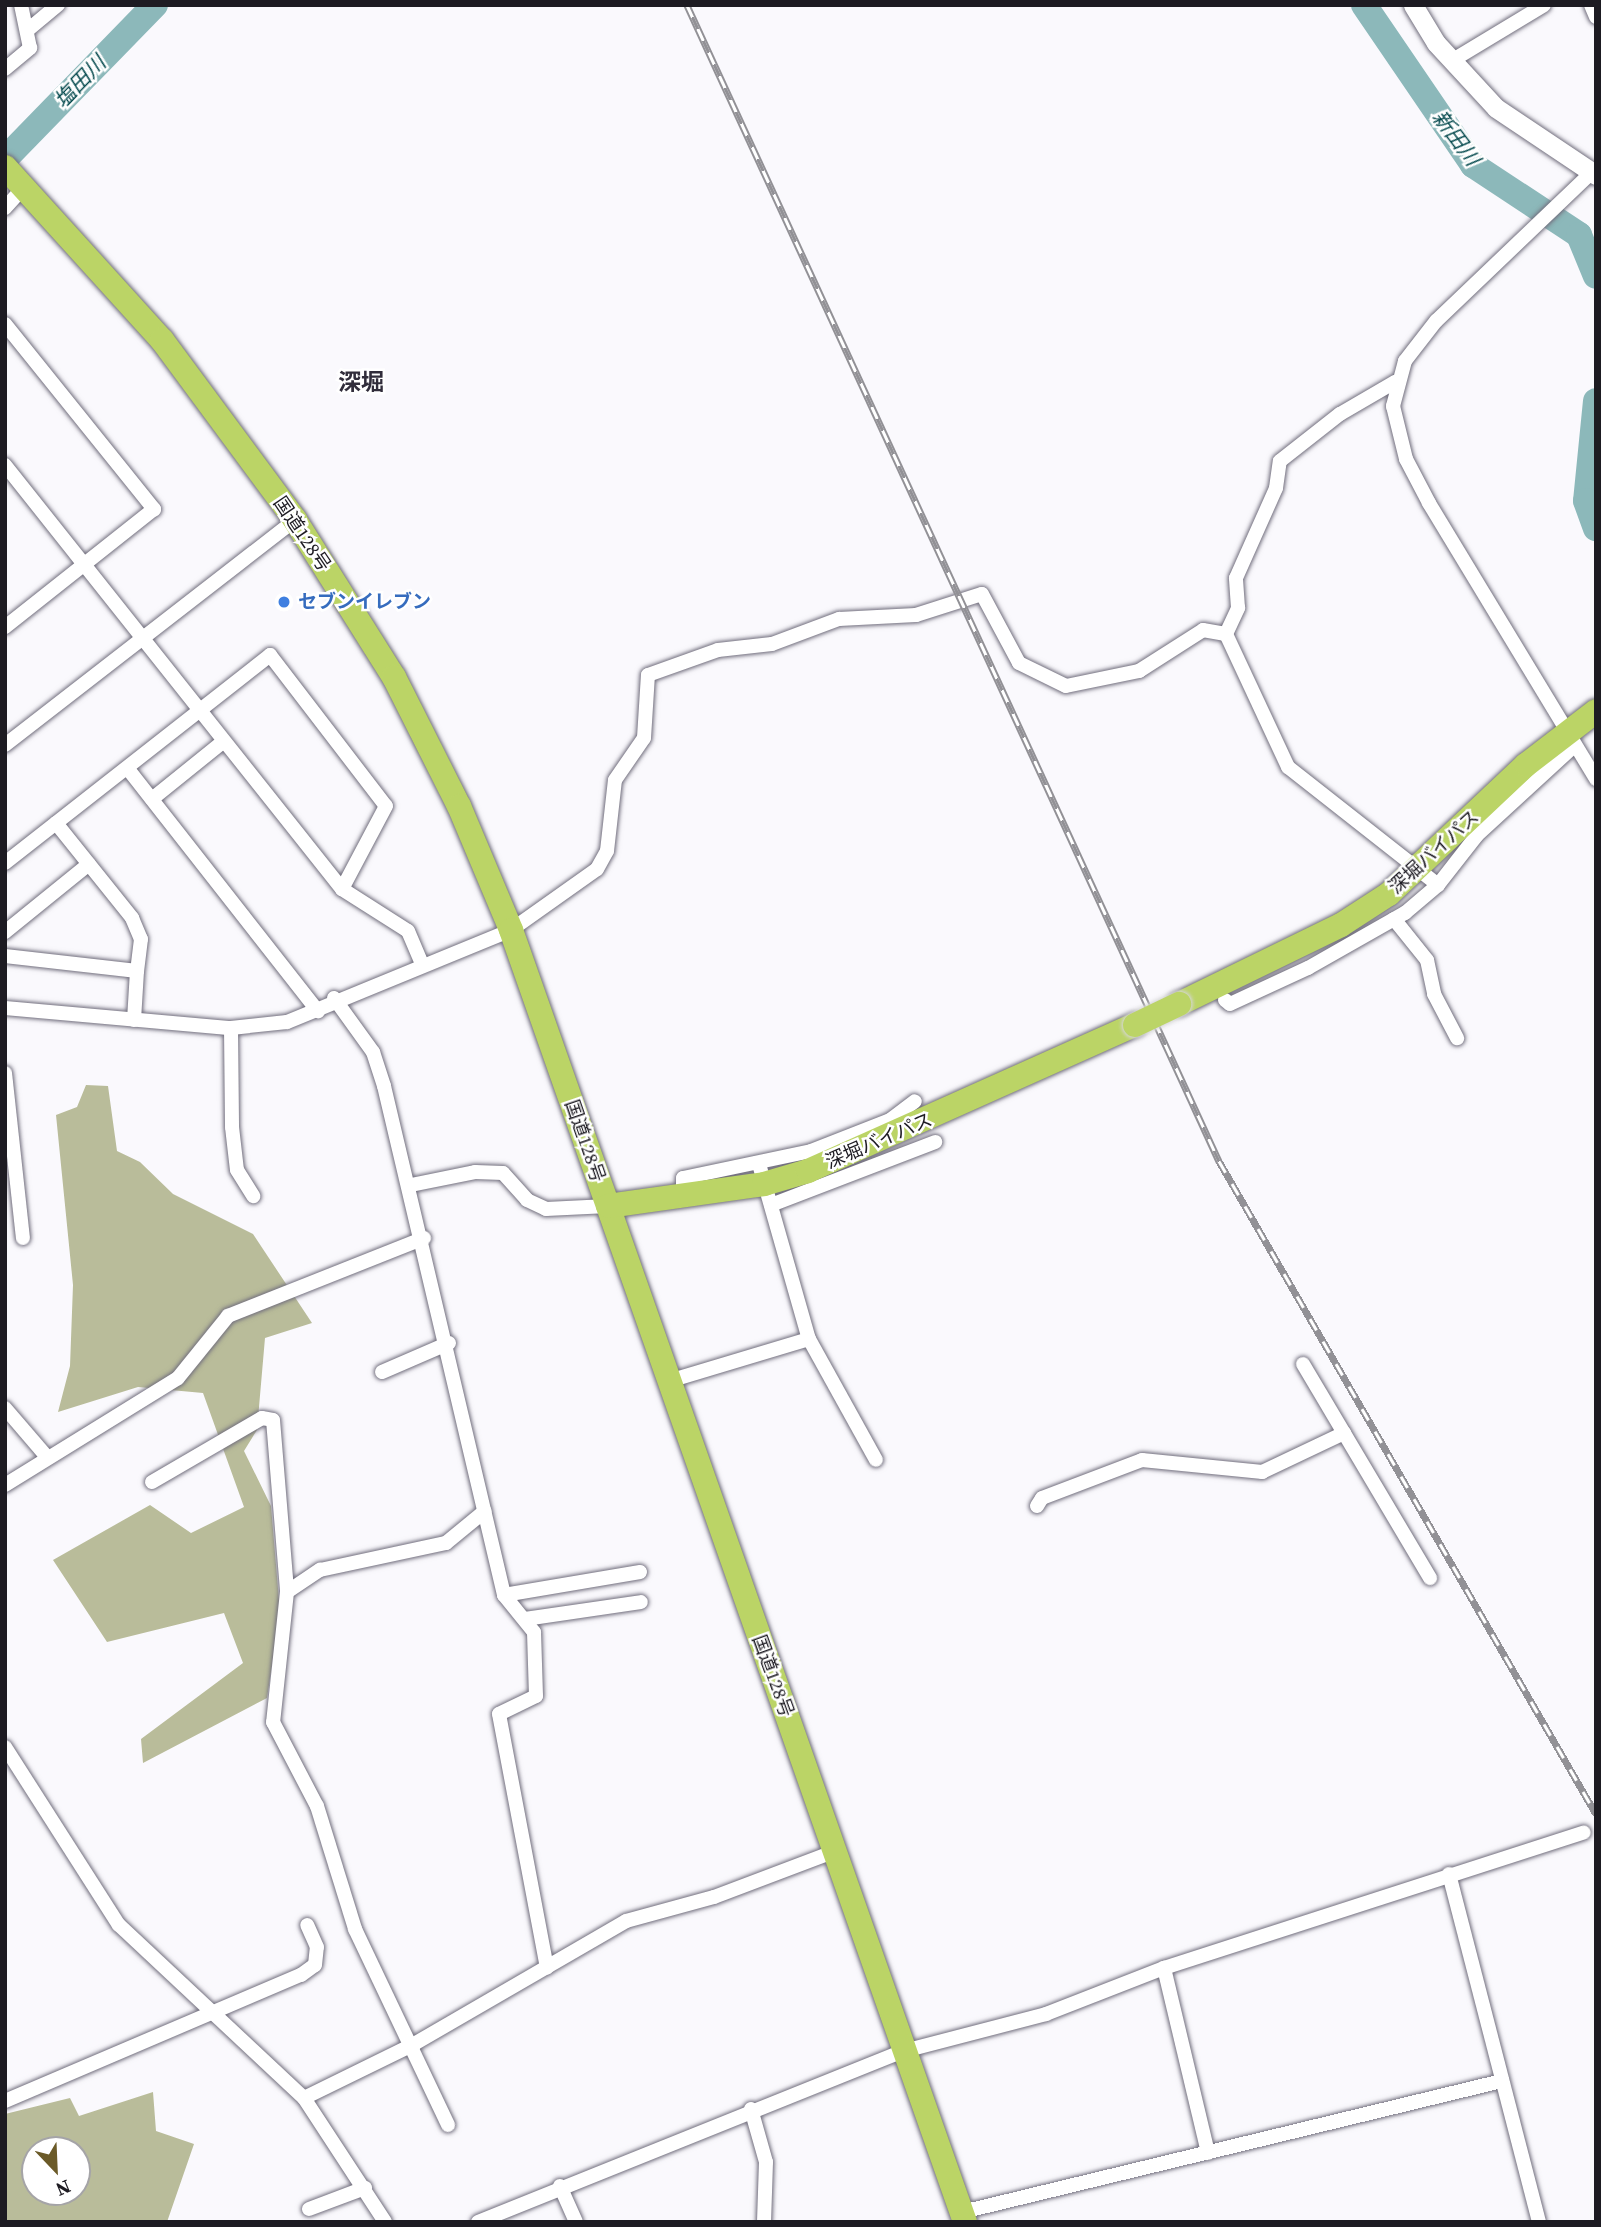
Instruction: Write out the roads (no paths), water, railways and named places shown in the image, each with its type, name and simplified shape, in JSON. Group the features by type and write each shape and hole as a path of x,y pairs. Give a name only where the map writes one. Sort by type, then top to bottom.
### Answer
{"highway":[{"name":"国道128号","path":"5,167 162,340 295,520 394,677 511,930 963,2217"},
{"name":"深堀バイパス","path":"607,1206 765,1184 887,1140 1342,925 1429,876 1596,711"}],"street":[{"path":"5,69 30,48 29,29 21,5"},
{"path":"29,29 58,5"},
{"path":"1225,1000 1230,1004 1308,968 1394,919 1429,876 1288,767 1226,634 1238,608 1236,578 1276,488 1280,461 1340,414 1395,382 1436,321 1593,174 1505,115 1453,61 1413,5"},
{"path":"1453,61 1522,10 1544,5"},
{"path":"1591,5 1596,17"},
{"path":"5,208 24,187"},
{"path":"5,324 154,509 8,621"},
{"path":"1395,382 1397,433 1406,459 1568,741 1596,779"},
{"path":"5,465 342,889 408,931 422,964"},
{"path":"5,745 295,520"},
{"path":"5,1008 231,1028 287,1022 318,1011 334,998 511,930 597,869 607,851 615,780 644,738 648,675 718,650 772,644 839,619 904,617 982,594 1019,663 1066,686 1139,671 1203,630 1226,634"},
{"path":"5,863 270,655 386,806 342,889"},
{"path":"152,799 224,741"},
{"path":"128,768 318,1011"},
{"path":"56,823 132,918 141,939 134,1020"},
{"path":"5,932 89,864"},
{"path":"1394,919 1427,960 1434,994 1457,1038"},
{"path":"5,956 137,971"},
{"path":"334,998 373,1052 424,1237 504,1595 534,1632 539,1688 531,1703 499,1714 547,1967"},
{"path":"231,1028 232,1127 237,1170 253,1196"},
{"path":"5,1073 23,1238"},
{"path":"765,1184 890,1121 915,1101"},
{"path":"765,1184 935,1142"},
{"path":"411,1185 503,1173 527,1200 547,1209 607,1206"},
{"path":"765,1184 809,1339 876,1460"},
{"path":"5,1485 178,1378 228,1316 424,1237"},
{"path":"669,1381 809,1339"},
{"path":"382,1372 449,1343"},
{"path":"1303,1364 1430,1578"},
{"path":"5,1408 47,1457"},
{"path":"152,1482 270,1417 287,1592 273,1722 317,1806 355,1929 414,2044 448,2125"},
{"path":"1037,1506 1042,1498 1142,1460 1262,1472 1344,1433"},
{"path":"287,1592 320,1570 446,1543 485,1511"},
{"path":"504,1595 640,1572"},
{"path":"525,1619 641,1602"},
{"path":"5,1747 118,1925 304,2098 385,2222"},
{"path":"478,2222 751,2109 904,2051 1046,2014 1164,1968 1584,1832"},
{"path":"304,2098 414,2044 626,1921 714,1897 836,1851"},
{"path":"1449,1874 1539,2222"},
{"path":"7,2096 216,2014 315,1965 317,1947 307,1925"},
{"path":"1164,1968 1208,2153"},
{"path":"963,2217 1208,2153 1502,2081"},
{"path":"751,2109 766,2162 764,2222"},
{"path":"560,2186 576,2222"},
{"path":"309,2208 365,2188"}],"waterway":[{"name":"塩田川","path":"5,159 155,5"},
{"name":"新田川","path":"1364,5 1473,165 1579,235 1596,276"},
{"name":"新田川","path":"1596,401 1586,501 1596,528"}],"railway":[{"path":"687,5 1219,1161 1596,1814"}],"place":[{"name":"セブンイレブン","path":"284,602"}],"district":[{"name":"深堀","path":"361,382"}]}
